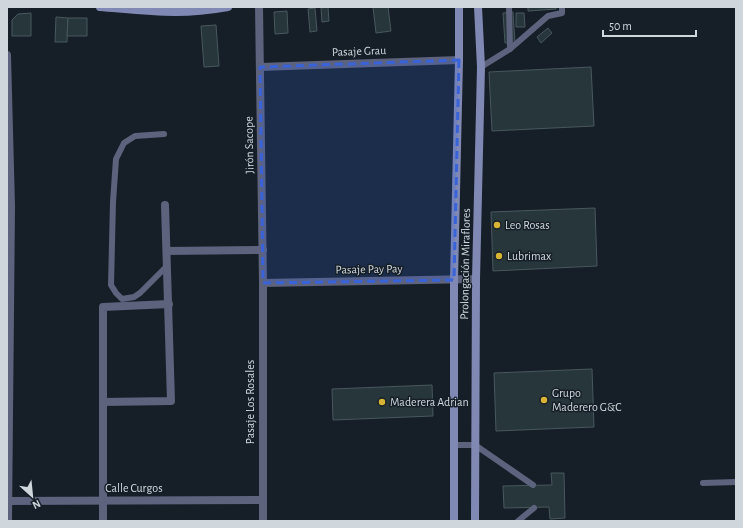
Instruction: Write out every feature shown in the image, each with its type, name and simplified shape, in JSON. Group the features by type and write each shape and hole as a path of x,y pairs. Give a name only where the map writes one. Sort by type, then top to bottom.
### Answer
{"main road":[{"path":"100,7 154,12 204,11 228,7"},
{"name":"Prolongación Miraflores","path":"454,521 454,280 459,7"},
{"name":"Prolongación Miraflores","path":"475,521 476,280 481,67 478,7"}],"street":[{"name":"Jirón Sacope","path":"259,7 263,282"},
{"path":"7,55 11,206 9,252 8,521"},
{"name":"Pasaje Grau","path":"260,67 459,60"},
{"path":"103,402 172,401 165,205"},
{"path":"167,251 263,250"},
{"name":"Pasaje Pay Pay","path":"263,282 476,280"},
{"name":"Pasaje Los Rosales","path":"262,521 263,282"},
{"path":"103,521 103,307 168,304"},
{"name":"Calle Curgos","path":"7,501 262,500"}],"lane":[{"path":"509,7 510,49"},
{"path":"481,67 510,49 548,16 562,13 562,7"},
{"path":"164,134 135,136 124,143 116,159 113,202 111,285 122,299 134,297 167,266"},
{"path":"454,445 475,444 533,485"},
{"path":"703,483 736,482"},
{"path":"518,521 534,508"}],"highlighted area":[{"path":"459,60 454,280 263,283 260,67"}],"building":[{"path":"328,7 329,21 322,22 321,8"},
{"path":"373,7 388,7 391,31 376,33"},
{"path":"528,7 556,7 556,9 528,11"},
{"path":"315,8 317,31 310,32 308,9"},
{"path":"287,11 288,33 275,34 274,12"},
{"path":"513,12 515,43 505,43 503,13"},
{"path":"31,13 31,36 12,36 12,20 18,14"},
{"path":"516,13 524,13 525,27 516,27"},
{"path":"56,17 68,18 67,42 55,42"},
{"path":"68,18 87,18 87,36 67,36"},
{"path":"216,25 219,66 204,67 201,26"},
{"path":"548,28 552,33 541,43 537,37"},
{"path":"591,67 594,126 492,131 489,72"},
{"path":"595,208 597,266 493,271 491,212"},
{"name":"Grupo Maderero G&C","path":"592,369 594,427 496,431 494,373"},
{"name":"Maderera Adrian","path":"432,385 433,416 333,420 332,389"},
{"path":"551,473 564,473 565,518 550,519 549,507 504,508 503,486 552,485"}],"place":[{"name":"Leo Rosas","path":"497,225"},
{"name":"Lubrimax","path":"499,256"},
{"name":"Grupo Maderero G&C","path":"544,400"},
{"name":"Maderera Adrian","path":"382,402"}]}
